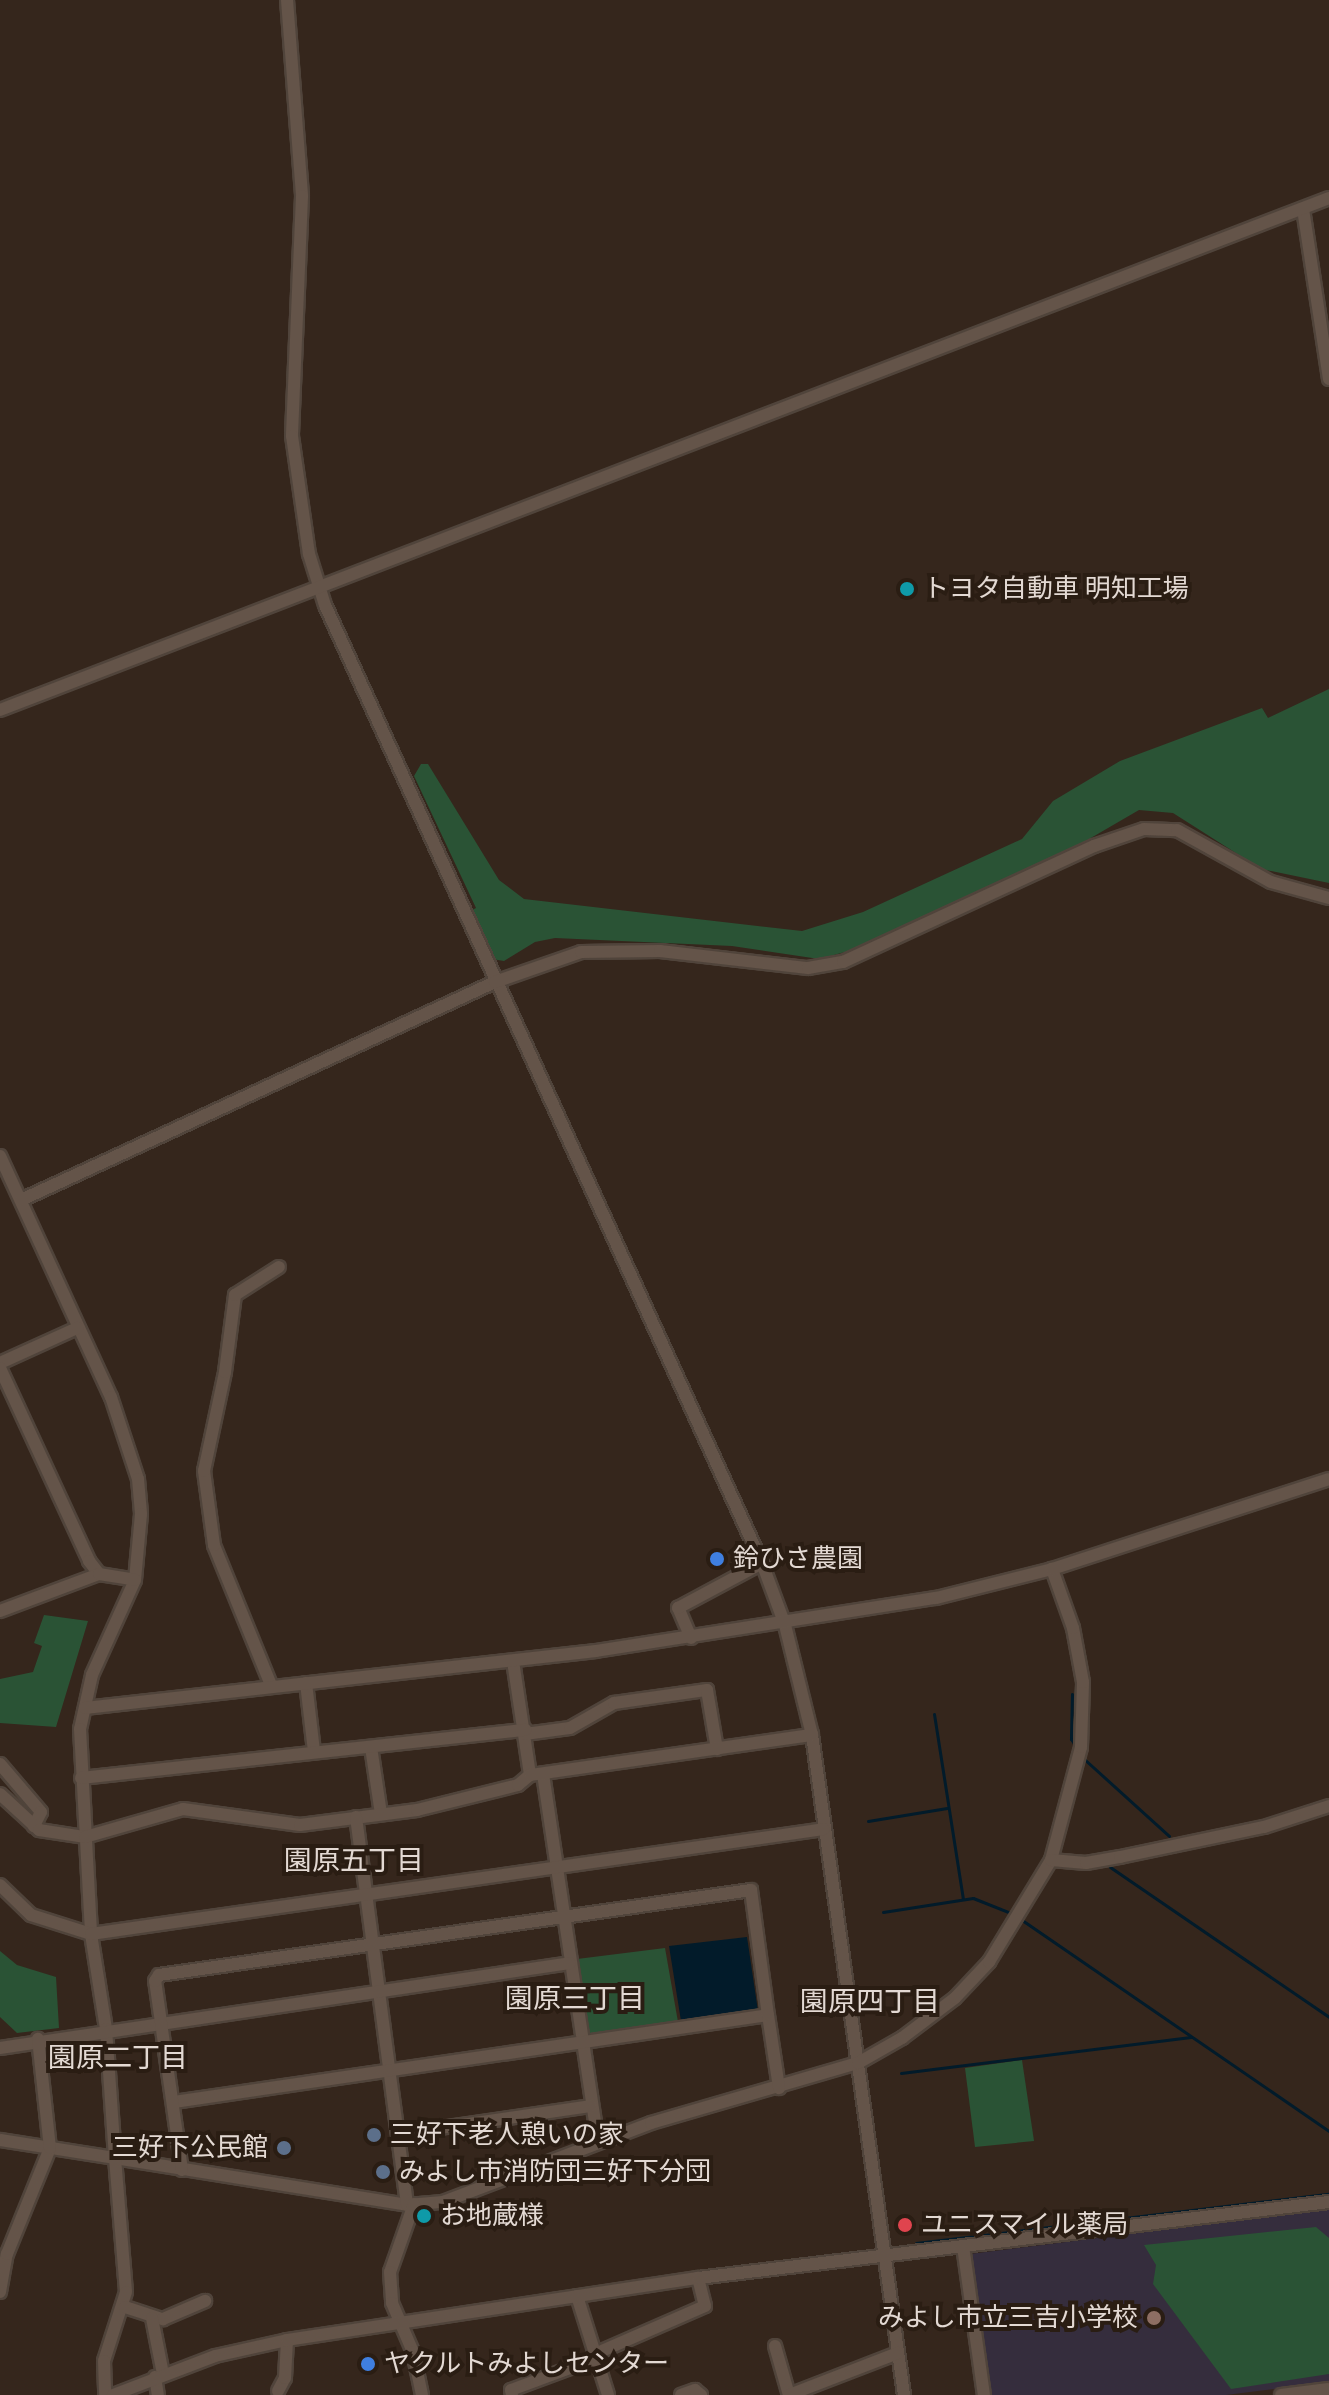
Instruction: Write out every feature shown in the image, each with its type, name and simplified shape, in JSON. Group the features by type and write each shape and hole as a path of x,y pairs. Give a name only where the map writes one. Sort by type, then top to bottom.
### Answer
{"street":[{"path":"287,0 302,196 292,436 318,586 495,982 762,1563 785,1625 812,1735 904,2395"},
{"path":"0,710 1329,198"},
{"path":"1303,209 1329,379"},
{"path":"21,1200 495,982 555,958 608,949 808,968 843,962 1094,846 1144,829 1177,830 1271,882 1329,898"},
{"path":"0,1156 120,1416 135,1466 141,1514 135,1580 92,1675 85,1708 81,1778 91,1934 106,2029 125,2307 106,2352 105,2395"},
{"path":"271,1685 214,1545 204,1471 225,1372 235,1295 279,1267"},
{"path":"77,1328 0,1366 89,1561 99,1574"},
{"path":"85,1708 271,1685 513,1661 691,1638 936,1598 1052,1569 1329,1479"},
{"path":"691,1638 678,1608 762,1563"},
{"path":"0,2140 411,2205 472,2193 598,2142 858,2063 902,2038 971,1983 1051,1860 1081,1747 1083,1682 1073,1628 1052,1569"},
{"path":"0,1611 99,1574 135,1580"},
{"path":"513,1661 525,1732 557,1869 598,2142"},
{"path":"306,1683 314,1751"},
{"path":"81,1778 314,1751 570,1728 614,1703 707,1690 717,1749"},
{"path":"0,1794 34,1826 85,1837 183,1809 300,1825 381,1814 518,1785 536,1774 812,1735"},
{"path":"371,1747 381,1814"},
{"path":"0,1764 41,1812 34,1826"},
{"path":"1051,1860 1086,1863 1120,1857 1264,1827 1329,1806"},
{"path":"356,1817 370,1945 411,2205 390,2272 398,2326 413,2352 422,2395"},
{"path":"0,1885 31,1915 91,1934 824,1829"},
{"path":"182,2170 155,1981 159,1975 751,1890 779,2088"},
{"path":"0,2048 38,2039 377,1993 570,1963"},
{"path":"174,2102 768,2015"},
{"path":"0,2292 7,2254 50,2148 38,2039"},
{"path":"399,2134 591,2106"},
{"path":"113,2395 159,2376 287,2340 398,2326 698,2278 1329,2202"},
{"path":"963,2246 984,2395"},
{"path":"512,2395 511,2390 596,2356 705,2306 698,2278"},
{"path":"577,2296 608,2395"},
{"path":"125,2307 152,2318 182,2314 205,2301"},
{"path":"152,2318 159,2376 158,2395"},
{"path":"274,2394 285,2378 287,2340"},
{"path":"775,2346 789,2395 898,2353"},
{"path":"1281,2395 1329,2389"},
{"path":"681,2395 695,2390 701,2395"}],"shaded area":[{"name":"みよし市立三吉小学校","path":"1329,2209 1329,2382 1226,2395 988,2395 970,2254"}],"green space":[{"path":"1329,689 1329,883 1261,869 1173,813 1139,810 1065,853 856,949 819,959 732,946 555,938 535,942 504,961 492,959 472,910 476,908 414,776 421,764 428,764 499,880 524,899 802,931 863,912 1022,839 1053,801 1120,761 1262,708 1268,718"},
{"path":"44,1615 88,1621 56,1727 0,1723 0,1679 33,1672 42,1646 34,1643"},
{"path":"665,1948 678,2022 588,2036 577,1959"},
{"path":"0,1951 17,1965 56,1977 59,2028 17,2033 0,2017"},
{"path":"1022,2060 1034,2141 975,2147 965,2068"},
{"path":"1316,2227 1329,2238 1329,2374 1231,2389 1153,2284 1156,2265 1144,2245"}],"water":[{"path":"747,1937 758,2011 681,2021 669,1946"}],"waterway":[{"path":"1072,1694 1071,1739 1077,1748"},
{"path":"934,1714 963,1899"},
{"path":"1083,1758 1169,1836"},
{"path":"868,1821 947,1808"},
{"path":"1110,1867 1329,2017"},
{"path":"883,1912 973,1898 1013,1914"},
{"path":"1019,1918 1329,2131"},
{"path":"901,2073 1191,2037"},
{"path":"916,2243 1329,2194"}],"place":[{"name":"トヨタ自動車 明知工場","path":"907,589"},
{"name":"鈴ひさ農園","path":"717,1559"},
{"name":"三好下老人憩いの家","path":"374,2135"},
{"name":"三好下公民館","path":"284,2148"},
{"name":"みよし市消防団三好下分団","path":"383,2172"},
{"name":"お地蔵様","path":"424,2216"},
{"name":"ユニスマイル薬局","path":"905,2225"},
{"name":"みよし市立三吉小学校","path":"1154,2318"},
{"name":"ヤクルトみよしセンター","path":"368,2364"}],"district":[{"name":"園原五丁目","path":"354,1860"},
{"name":"園原三丁目","path":"575,1998"},
{"name":"園原四丁目","path":"870,2001"},
{"name":"園原二丁目","path":"118,2057"}]}
